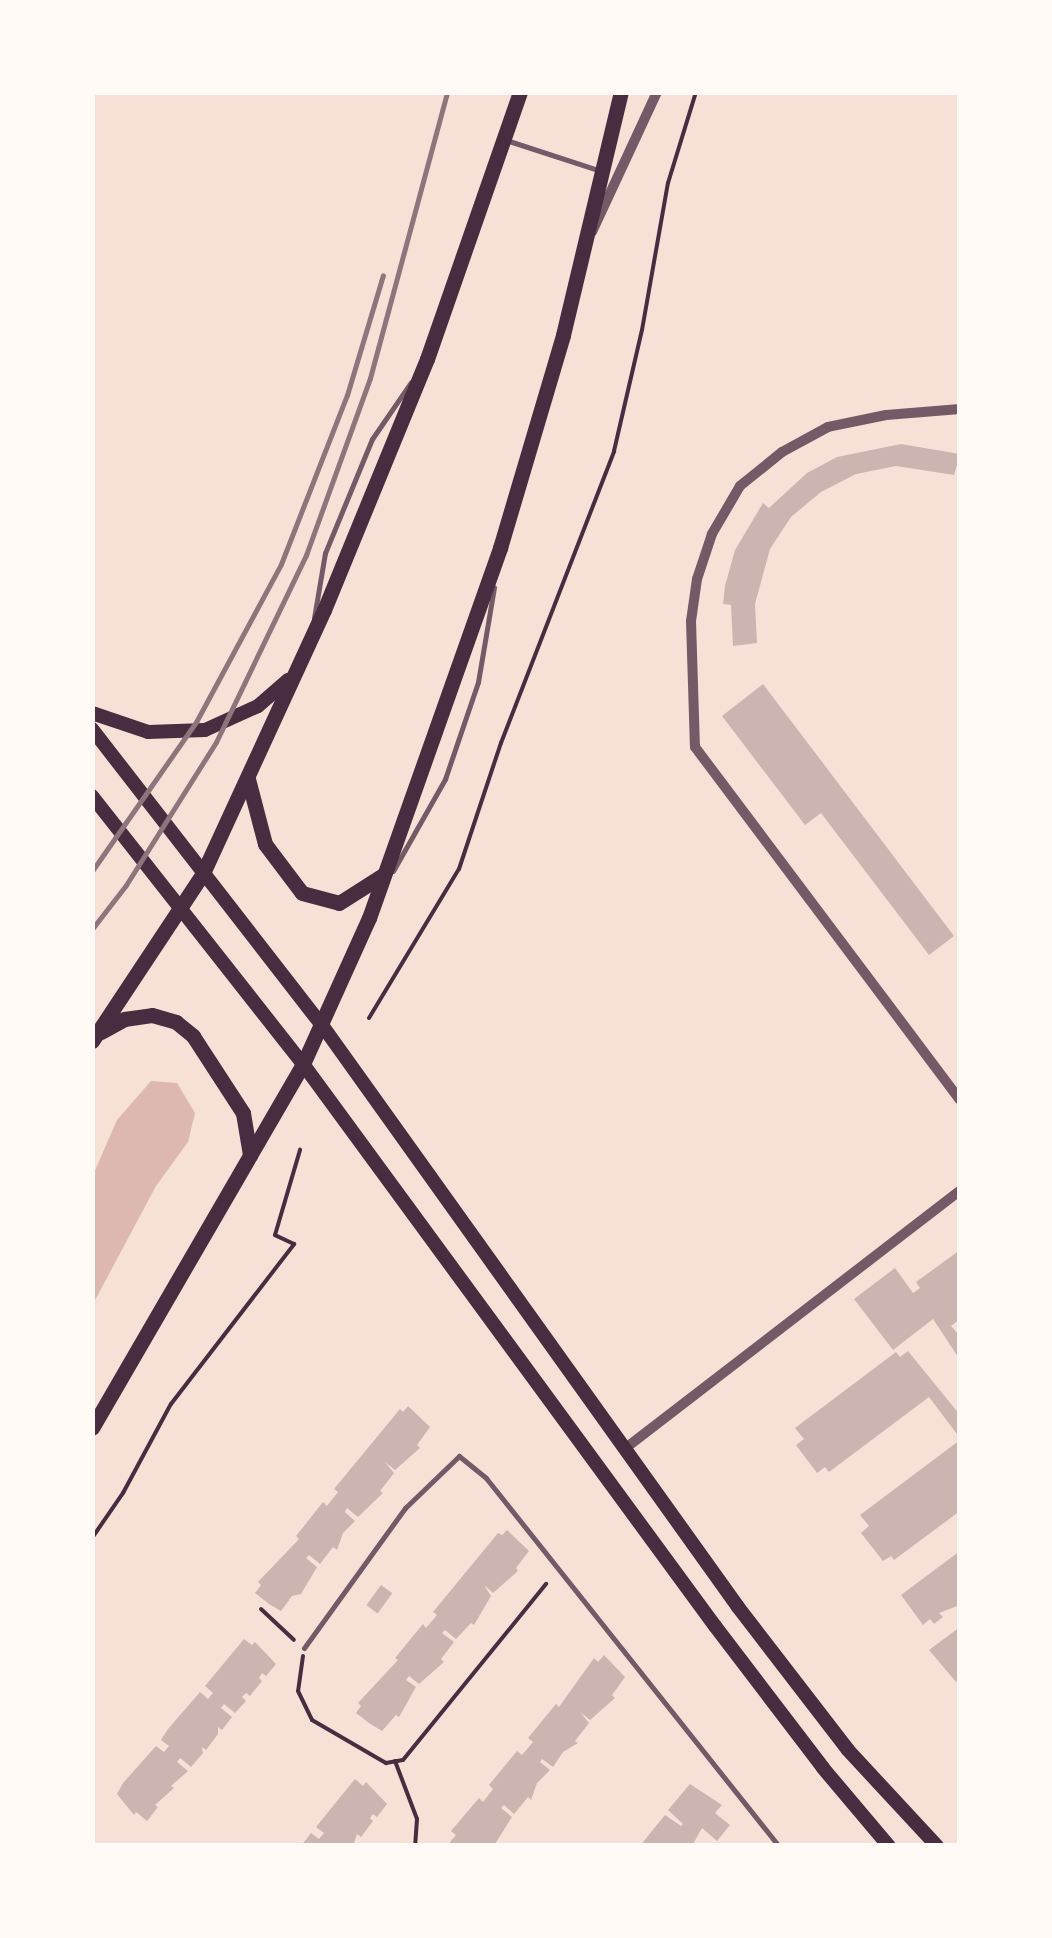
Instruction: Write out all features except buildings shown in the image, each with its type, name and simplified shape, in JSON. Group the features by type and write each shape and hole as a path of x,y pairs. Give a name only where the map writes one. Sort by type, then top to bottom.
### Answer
{"main road":[{"path":"95,1037 203,872 248,779 427,359 520,92"},
{"path":"92,1428 165,1310 303,1064 369,918 500,548 583,250 621,92"},
{"path":"92,713 148,732 205,730 258,706 296,672"},
{"path":"92,729 322,1025 738,1607 848,1750 937,1846"},
{"path":"248,779 265,844 302,894 339,902 385,873"},
{"path":"92,796 303,1064 703,1611 823,1768 889,1846"},
{"path":"95,1037 124,1019 152,1014 176,1022 193,1036 226,1082 243,1114 250,1155"}],"street":[{"path":"583,250 658,92"},
{"path":"960,409 886,415 828,427 782,452 740,486 712,534 696,579 691,621 694,746 960,1100"},
{"path":"628,1448 960,1191"}],"lane":[{"path":"506,140 603,171"},
{"path":"369,918 445,779 478,682 500,548"},
{"path":"304,1648 406,1508 459,1456 486,1478 779,1846"}],"path":[{"path":"369,1018 459,869 500,743 614,451 642,330 668,183 696,92"},
{"path":"92,1538 124,1493 171,1404 294,1244 275,1235 300,1150"},
{"path":"262,1609 304,1648 298,1690 312,1720 386,1763 403,1760 546,1584"},
{"path":"395,1761 417,1819 415,1846"}],"shaded area":[{"path":"151,1081 177,1083 195,1113 188,1142 156,1186 93,1304 93,1175 117,1120"}],"railway":[{"path":"92,929 126,885 216,742 306,555 370,378 447,92"},
{"path":"92,871 196,722 281,564 347,395 383,275"}]}
